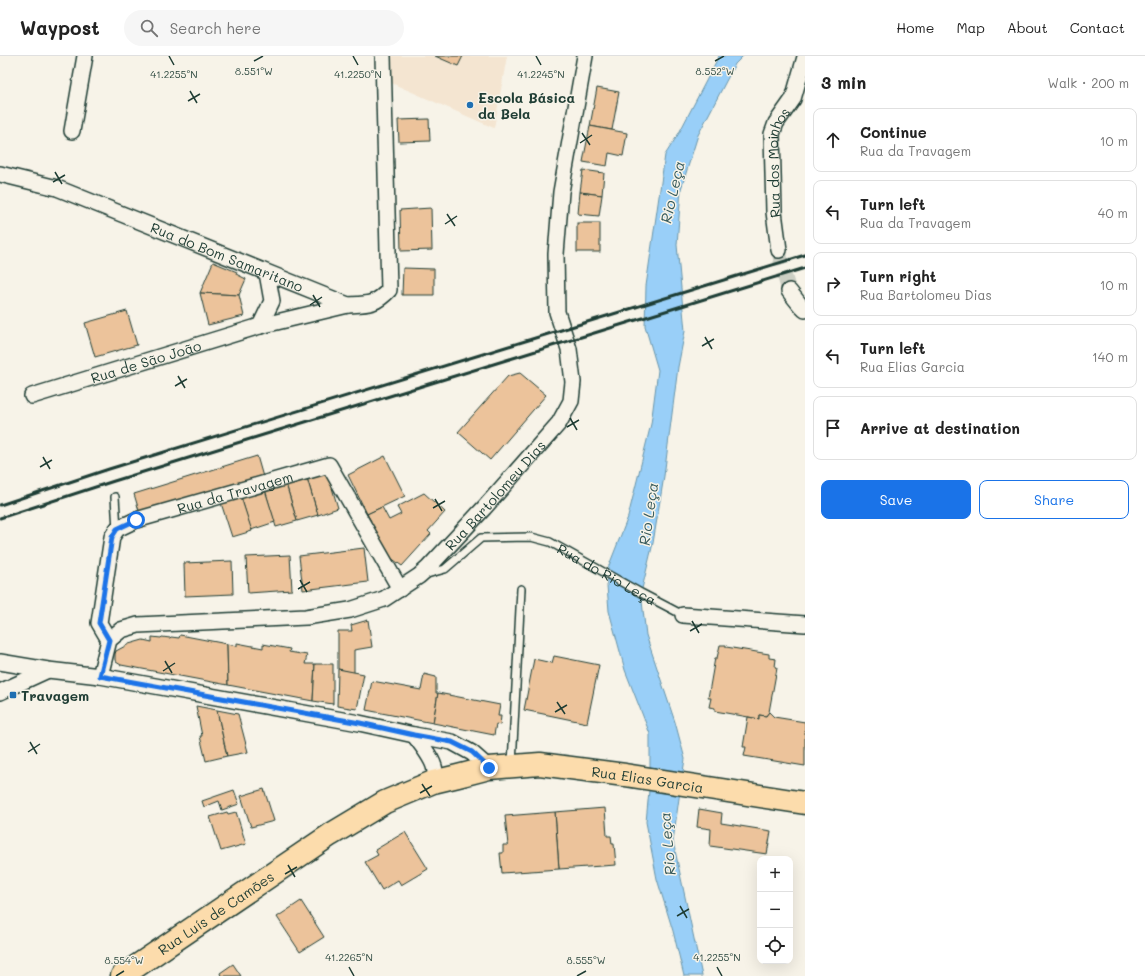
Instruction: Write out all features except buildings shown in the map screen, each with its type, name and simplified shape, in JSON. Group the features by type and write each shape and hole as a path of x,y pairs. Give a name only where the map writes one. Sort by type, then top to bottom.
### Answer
{"main road":[{"name":"Rua Elias Garcia","path":"458,776 489,768 540,764 805,802"},
{"name":"Rua Luís de Camões","path":"124,975 330,835 385,802 433,782 458,776"}],"street":[{"path":"72,130 85,56"},
{"name":"Rua do Bom Samaritano","path":"0,174 57,188 348,305 372,303 381,298 389,290 383,56"},
{"name":"Rua Bartolomeu Dias","path":"109,640 121,630 138,626 306,617 350,610 384,599 419,576 484,508 559,423 571,401 573,382 569,349 557,312 556,254 561,192 585,56"},
{"name":"Rua dos Moinhos","path":"779,250 774,212 772,134 776,123 793,99 805,57"},
{"path":"260,326 272,301 267,273"},
{"path":"790,291 800,306 805,310"},
{"name":"Rua de São João","path":"32,396 260,326 348,305"},
{"name":"Rua da Travagem","path":"117,529 136,520 329,465 400,589"},
{"path":"100,676 109,640 99,623 112,537 117,529"},
{"name":"Rua do Rio Leça","path":"683,615 805,624"},
{"path":"0,662 48,670 100,676 352,722 452,742 472,752 489,768"},
{"path":"0,692 48,670"},
{"path":"414,735 424,746 430,757 435,771 433,782"}],"lane":[{"path":"116,497 117,529"},
{"name":"Rua do Rio Leça","path":"419,576 445,569 481,538 531,537 550,542 683,615"},
{"path":"512,766 521,589"}],"shaded area":[{"name":"Escola Básica da Bela","path":"389,56 507,56 494,128 389,82"}],"water":[{"name":"Rio Leça","path":"719,56 743,56 735,64 698,135 681,189 677,245 685,331 678,367 664,476 653,543 641,593 646,635 675,722 685,759 673,841 702,976 684,976 673,931 657,879 646,822 650,780 650,734 625,670 609,611 606,573 628,517 651,424 658,370 645,326 646,286 665,155 679,133"}],"tunnel":[{"path":"779,250 789,291"}],"railway":[{"path":"0,505 109,469 805,255"},
{"path":"0,518 114,481 805,268"}],"place":[{"name":"Escola Básica da Bela","path":"470,105"},
{"name":"Travagem","path":"13,695"}],"route":[{"path":"136,520 117,529 112,537 99,623 109,640 100,676 360,723 452,742 472,752 489,768"}]}
